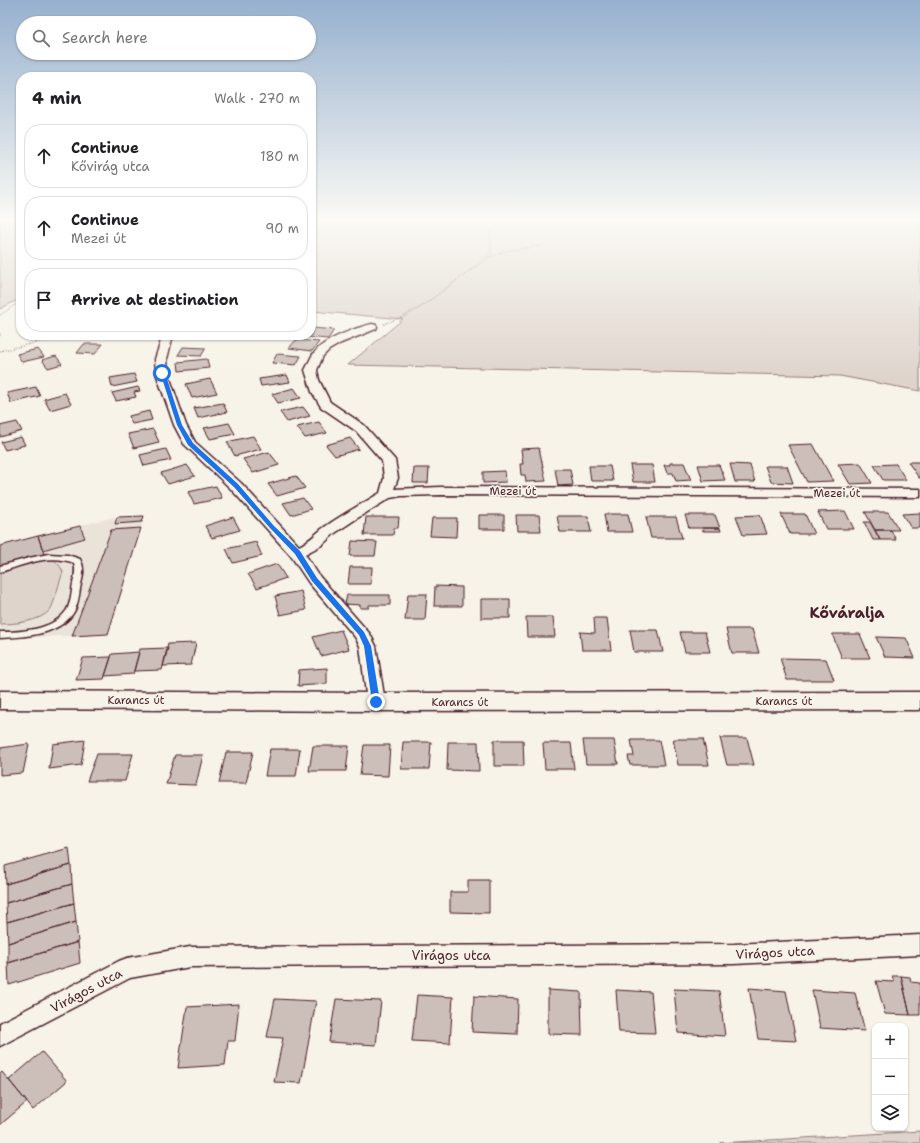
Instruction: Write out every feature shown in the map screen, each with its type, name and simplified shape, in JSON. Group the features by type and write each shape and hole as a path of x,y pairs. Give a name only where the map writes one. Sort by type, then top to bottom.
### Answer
{"main road":[{"name":"Karancs út","path":"0,700 376,702 920,701"}],"street":[{"path":"372,328 337,341 325,348 318,355 311,370 313,380 325,404 360,428 388,460 391,478 386,495"},
{"path":"167,340 161,359 162,373 180,425 190,444 236,486 272,527 298,553 314,580 362,634 368,646 376,702"},
{"name":"Mezei út","path":"298,553 317,542 330,530 350,516 386,495 401,492 686,491 920,493"},
{"name":"Virágos utca","path":"0,1035 127,968 190,957 734,954 920,945"}],"lane":[{"path":"0,569 50,556 61,556 77,561 81,569 73,603 68,614 56,623 44,629 0,635"}],"path":[{"path":"372,328 401,319 410,314 428,303 468,272"},
{"path":"0,315 16,305"},
{"path":"0,351 43,341 60,340"}],"shaded area":[{"path":"0,272 16,272 16,301 0,309"},
{"path":"316,272 920,272 920,391 840,376 348,365 403,319 316,311"},
{"path":"144,516 108,634 0,639 0,546 114,517"},
{"path":"37,559 56,561 63,572 52,607 46,614 33,620 12,624 0,624 0,570"},
{"path":"920,1131 920,1143 720,1143"}],"building":[{"path":"316,328 334,330 328,339 316,338"},
{"path":"296,340 319,342 312,351 289,348"},
{"path":"84,344 103,344 95,354 77,353"},
{"path":"183,347 206,348 201,356 178,355"},
{"path":"38,349 44,357 22,362 17,354"},
{"path":"277,354 301,356 296,365 272,363"},
{"path":"56,356 62,364 48,368 42,360"},
{"path":"207,359 209,368 179,371 178,362"},
{"path":"134,374 137,382 112,387 110,378"},
{"path":"287,375 290,382 261,386 259,379"},
{"path":"210,379 217,393 192,398 186,384"},
{"path":"36,387 40,396 11,403 7,393"},
{"path":"138,387 140,391 134,392 136,397 116,401 112,393"},
{"path":"294,388 301,398 278,403 272,394"},
{"path":"65,393 71,404 50,410 44,399"},
{"path":"223,403 227,412 198,418 194,408"},
{"path":"303,407 310,416 287,422 280,412"},
{"path":"149,411 152,420 132,424 129,416"},
{"path":"17,422 22,431 0,437 0,426"},
{"path":"319,422 327,433 305,438 297,427"},
{"path":"229,423 235,434 210,439 204,428"},
{"path":"153,429 159,442 134,448 128,434"},
{"path":"253,436 261,449 235,456 227,442"},
{"path":"21,437 25,445 5,450 1,442"},
{"path":"350,438 359,449 335,456 326,445"},
{"path":"813,444 833,481 807,482 788,445"},
{"path":"539,448 546,481 526,482 525,475 521,475 520,464 523,464 521,449"},
{"path":"166,449 171,460 144,466 140,455"},
{"path":"269,452 279,465 253,473 243,459"},
{"path":"908,462 920,462 920,478 919,478"},
{"path":"670,463 684,463 691,480 676,481 673,473 667,473 664,465 670,465"},
{"path":"860,463 872,483 850,484 838,464"},
{"path":"730,464 750,465 755,482 735,482"},
{"path":"896,464 906,480 883,480 874,465"},
{"path":"187,465 195,476 168,484 161,473"},
{"path":"630,465 652,465 655,482 633,482"},
{"path":"698,465 719,465 725,480 703,481"},
{"path":"589,466 610,466 613,481 591,481"},
{"path":"765,466 787,466 793,483 771,482"},
{"path":"414,468 429,468 428,483 413,483"},
{"path":"555,469 570,469 573,485 558,486"},
{"path":"505,471 506,482 483,483 483,472"},
{"path":"296,476 305,488 277,496 268,484"},
{"path":"216,486 222,498 194,504 188,492"},
{"path":"303,498 311,509 291,515 283,503"},
{"path":"845,511 854,529 826,529 818,512"},
{"path":"865,512 888,512 899,530 875,530"},
{"path":"920,513 920,528 911,528 902,514"},
{"path":"604,514 628,514 632,532 607,532"},
{"path":"781,514 805,514 814,534 790,534"},
{"path":"479,515 504,515 504,529 479,529"},
{"path":"516,515 539,515 541,531 517,531"},
{"path":"685,515 715,515 720,528 689,528"},
{"path":"760,515 767,534 743,535 736,516"},
{"path":"144,516 142,522 115,524 117,517"},
{"path":"557,516 588,516 591,532 560,532"},
{"path":"233,517 240,530 212,538 205,526"},
{"path":"366,517 399,517 398,528 394,528 393,535 364,535"},
{"path":"646,517 676,517 682,538 651,538"},
{"path":"432,518 457,518 456,537 430,536"},
{"path":"864,522 870,522 880,540 873,540"},
{"path":"80,526 85,538 43,550 38,536"},
{"path":"141,528 108,634 72,636 111,530"},
{"path":"702,528 720,528 721,531 703,531"},
{"path":"875,530 891,530 896,540 880,540"},
{"path":"38,536 44,554 0,566 0,546"},
{"path":"352,541 377,542 375,556 350,556"},
{"path":"256,542 262,556 233,563 226,549"},
{"path":"277,564 286,578 257,588 248,574"},
{"path":"350,567 372,567 371,584 348,584"},
{"path":"435,586 462,587 462,606 434,606"},
{"path":"301,591 306,610 280,615 275,596"},
{"path":"408,594 427,594 425,620 405,620"},
{"path":"347,595 390,595 390,605 369,605 369,608 360,608 360,605 345,604"},
{"path":"481,599 510,599 510,618 481,618"},
{"path":"526,617 553,617 555,637 527,637"},
{"path":"594,618 607,618 611,650 582,650 580,632 595,633"},
{"path":"726,629 752,629 759,653 732,653"},
{"path":"341,630 349,649 321,656 313,637"},
{"path":"630,630 658,630 663,652 634,652"},
{"path":"680,632 705,632 710,652 685,652"},
{"path":"832,634 860,634 870,658 842,658"},
{"path":"876,637 906,638 915,658 885,657"},
{"path":"196,643 191,665 163,666 168,644"},
{"path":"168,648 162,670 134,671 140,649"},
{"path":"139,652 133,674 105,676 112,654"},
{"path":"111,657 104,679 76,680 83,658"},
{"path":"780,658 826,659 834,680 787,680"},
{"path":"327,668 327,684 298,686 299,670"},
{"path":"720,738 747,738 754,765 727,765"},
{"path":"673,739 703,739 709,765 678,765"},
{"path":"85,740 81,765 49,769 53,744"},
{"path":"494,740 523,740 524,766 494,766"},
{"path":"583,740 614,740 618,764 586,764"},
{"path":"631,740 659,740 664,765 630,765 628,756 634,756"},
{"path":"403,742 431,742 429,769 401,769"},
{"path":"448,742 478,742 479,771 447,770"},
{"path":"543,743 571,743 574,769 545,769"},
{"path":"29,744 23,773 0,775 0,748"},
{"path":"364,745 390,745 388,776 360,775"},
{"path":"313,746 349,746 346,771 309,771"},
{"path":"270,749 300,749 296,776 265,776"},
{"path":"226,752 253,752 246,783 219,783"},
{"path":"97,754 133,754 125,781 87,781"},
{"path":"175,755 203,755 196,785 166,784"},
{"path":"69,848 71,865 6,884 5,866"},
{"path":"71,865 72,884 6,903 6,884"},
{"path":"468,880 489,880 489,913 450,912 450,892 468,892"},
{"path":"72,884 74,903 7,922 6,903"},
{"path":"74,903 76,922 8,943 7,922"},
{"path":"76,922 78,942 8,963 8,943"},
{"path":"78,942 80,963 9,985 8,963"},
{"path":"892,976 901,976 910,1015 885,1014 876,981 894,982"},
{"path":"901,976 910,977 911,982 920,983 920,1015 910,1015"},
{"path":"749,988 786,991 796,1041 758,1039"},
{"path":"674,989 719,991 725,1036 678,1033"},
{"path":"548,990 581,992 582,1035 548,1034"},
{"path":"616,990 651,992 655,1033 619,1032"},
{"path":"812,990 855,993 865,1031 820,1028"},
{"path":"417,995 453,997 450,1043 412,1041"},
{"path":"474,996 518,999 517,1034 472,1032"},
{"path":"275,999 316,1001 301,1083 274,1082 283,1038 267,1037"},
{"path":"336,999 381,1001 376,1045 329,1042"},
{"path":"239,1004 235,1041 228,1041 225,1065 178,1068 187,1007"},
{"path":"42,1052 67,1081 33,1110 9,1080"},
{"path":"2,1072 27,1102 0,1125 0,1074"}],"district":[{"name":"Kőváralja","path":"847,613"}],"route":[{"path":"162,373 180,425 190,444 236,486 272,527 298,553 314,580 362,634 368,646 376,702"}]}
